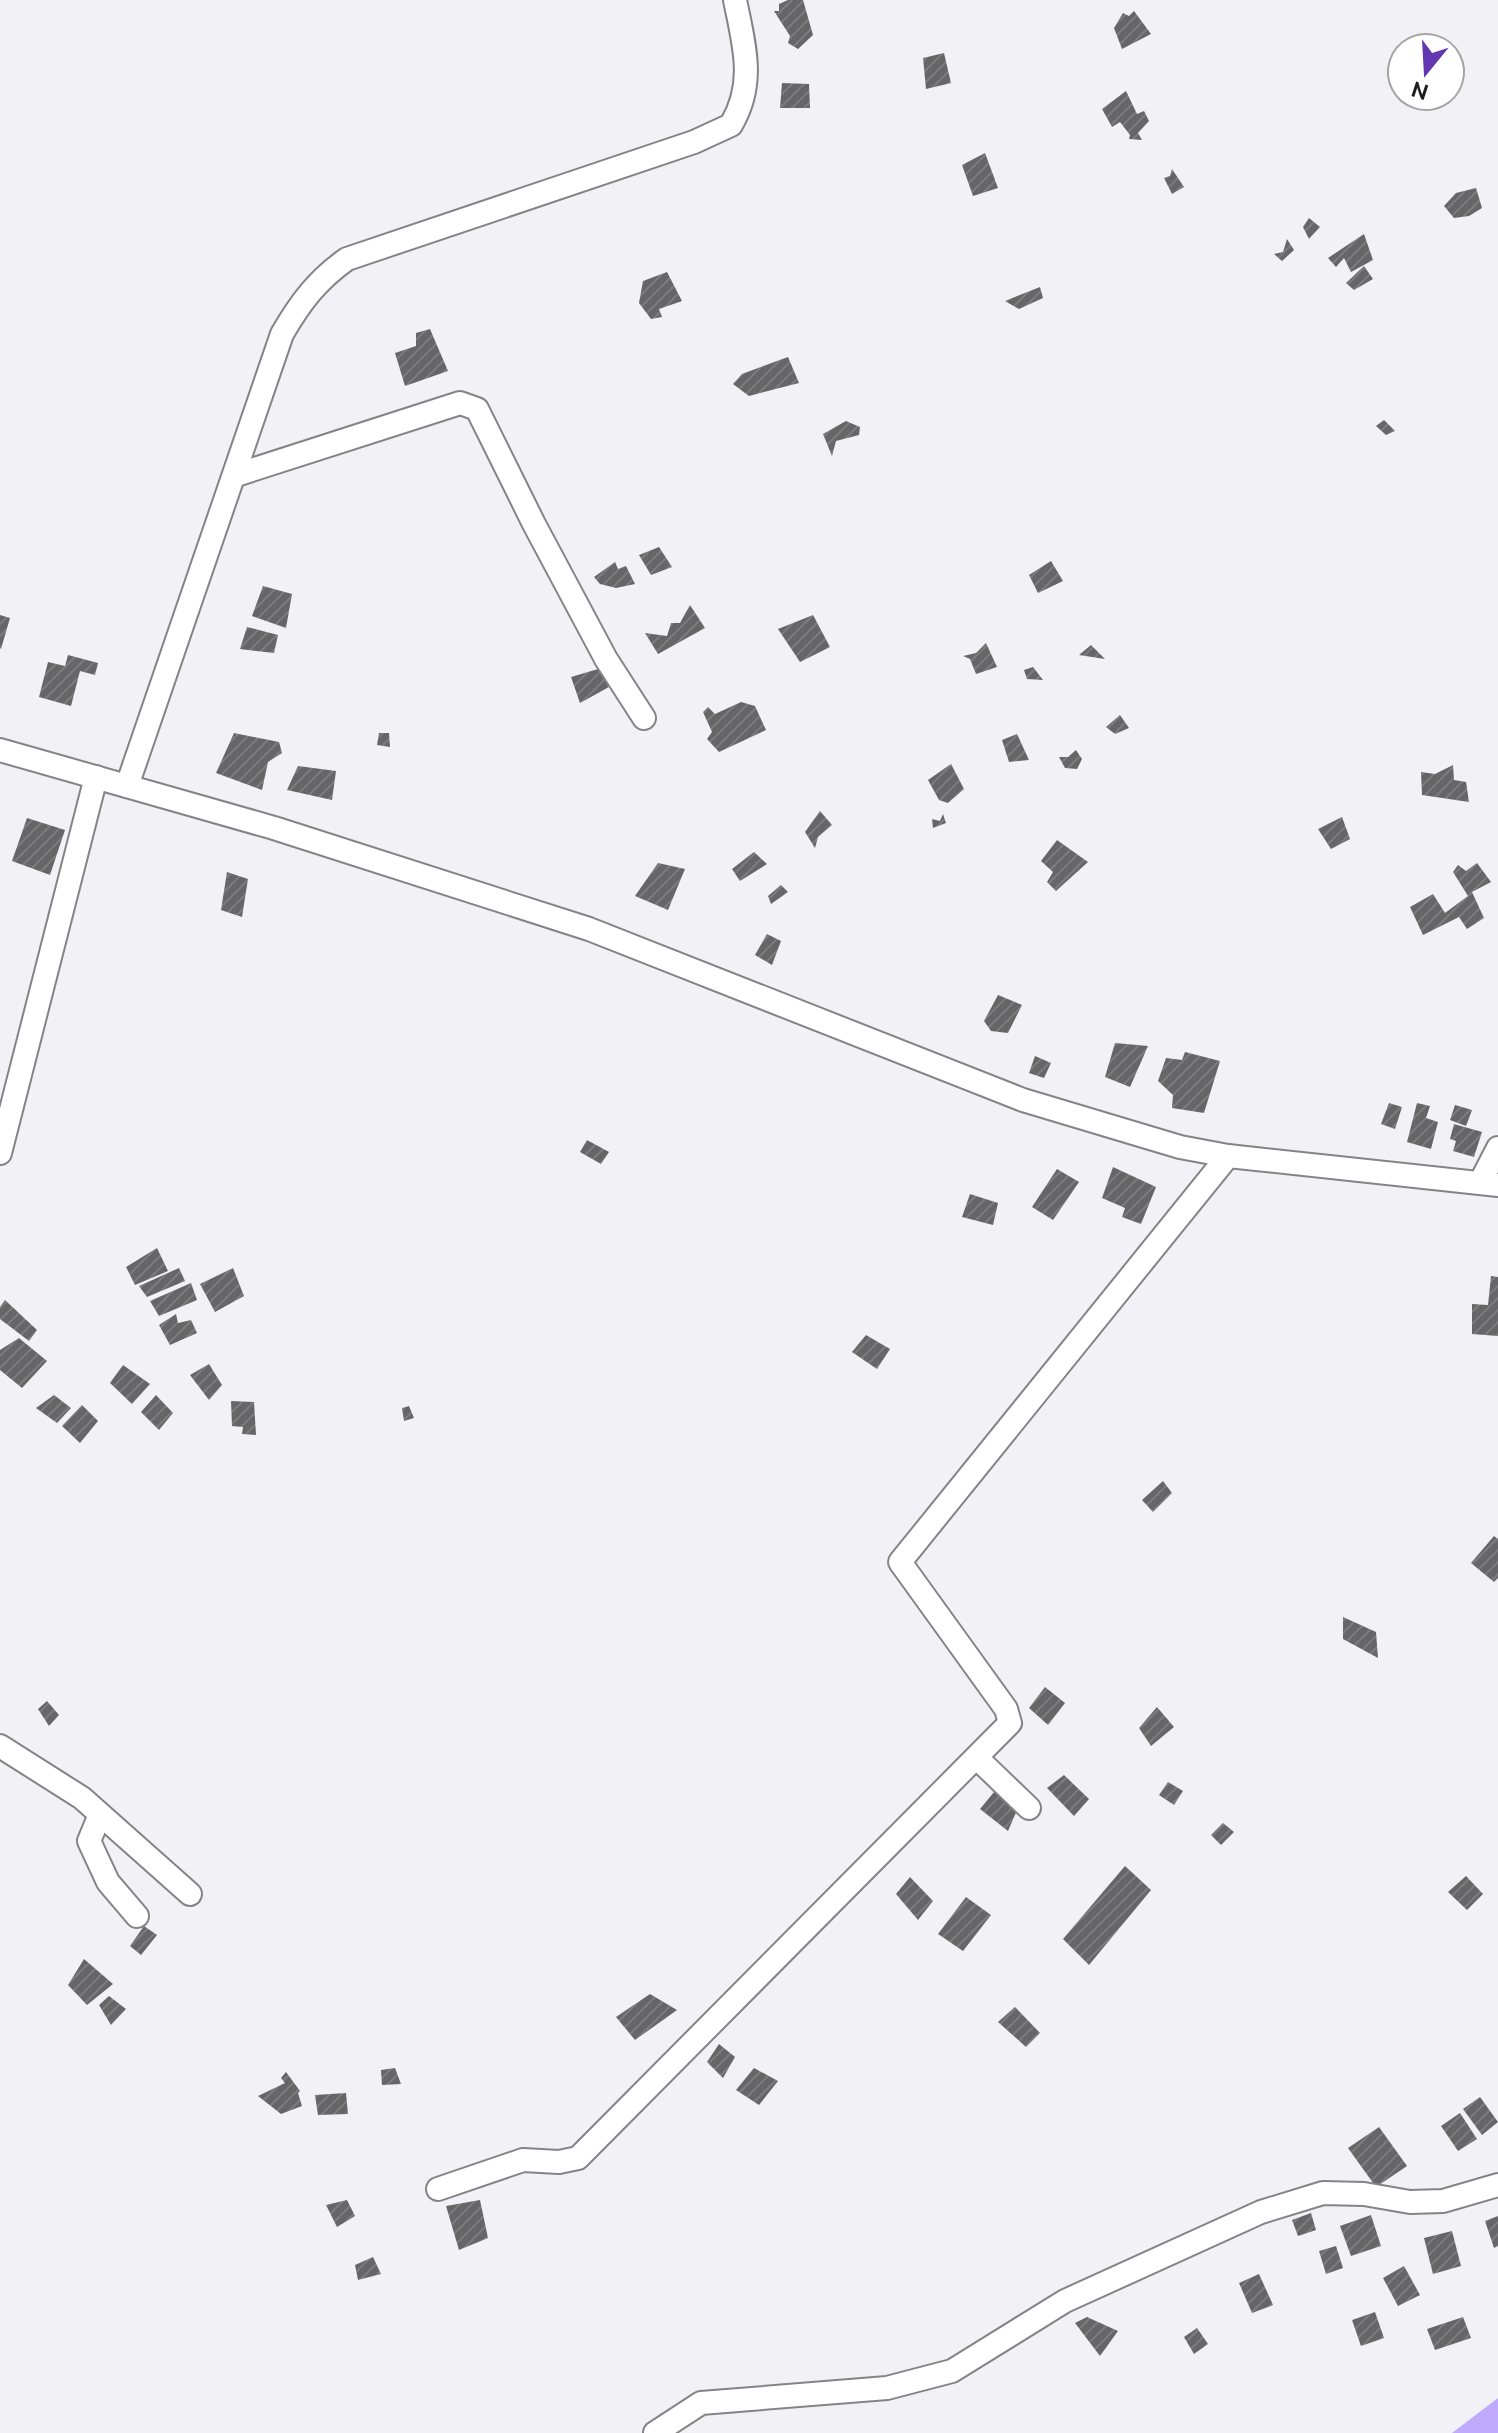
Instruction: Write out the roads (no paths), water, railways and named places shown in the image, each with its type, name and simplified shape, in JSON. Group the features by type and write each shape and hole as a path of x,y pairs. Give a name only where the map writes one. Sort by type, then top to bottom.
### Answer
{"street":[{"path":"127,786 282,334 320,278 347,259 694,142 731,125 747,90 748,67 735,0"},
{"path":"236,475 460,403 477,409 606,659 644,718"},
{"path":"0,750 274,828 589,929 1023,1100 1180,1147 1228,1156 1489,1184 1498,1148"},
{"path":"0,1153 96,777"},
{"path":"438,2189 523,2160 559,2162 578,2158 1010,1723 1011,1717 900,1562 1228,1156"},
{"path":"0,1746 82,1798 99,1817 190,1894"},
{"path":"977,1758 1029,1808"},
{"path":"99,1817 89,1841 108,1882 137,1916"},
{"path":"655,2433 701,2403 887,2388 952,2371 1065,2301 1261,2212 1323,2193 1432,2202 1498,2185"}]}
